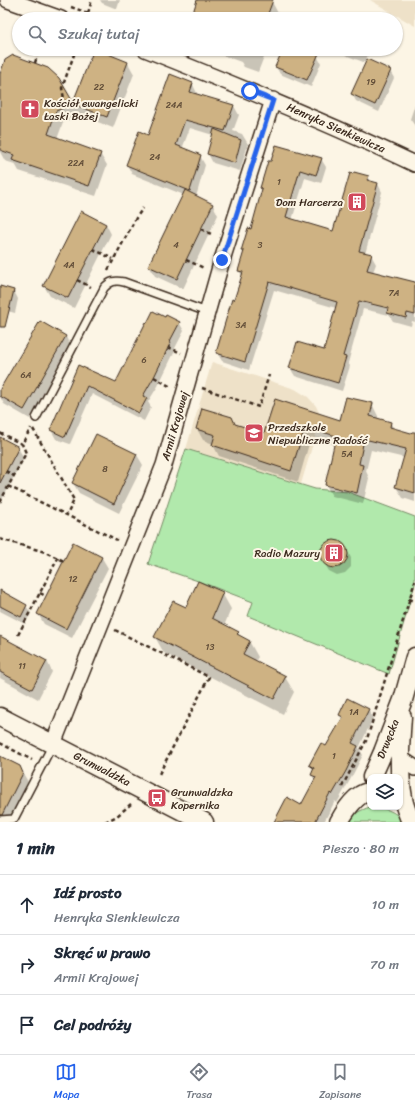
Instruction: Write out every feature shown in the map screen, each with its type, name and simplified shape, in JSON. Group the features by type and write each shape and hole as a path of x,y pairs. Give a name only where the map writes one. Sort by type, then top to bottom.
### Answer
{"street":[{"path":"8,0 64,12"},
{"name":"Henryka Sienkiewicza","path":"163,56 273,100 415,164"},
{"name":"Armii Krajowej","path":"53,744 164,465 222,260 273,100"},
{"name":"Drwęcka","path":"374,774 403,700 415,658"},
{"name":"Drwęcka","path":"403,700 400,779 406,797 410,822"},
{"name":"Grunwaldzka","path":"0,717 204,822"},
{"path":"400,758 415,768"},
{"path":"339,822 354,801 367,788"}],"lane":[{"path":"36,418 104,288 109,282 116,280 124,282 207,312"},
{"path":"0,820 14,819 53,744"}],"path":[{"path":"88,12 92,0"},
{"path":"34,64 37,56"},
{"path":"65,104 62,88 73,56"},
{"path":"201,229 213,235"},
{"path":"93,249 114,260"},
{"path":"186,260 210,271"},
{"path":"77,280 97,290"},
{"path":"168,347 184,354"},
{"path":"198,386 259,407 269,375"},
{"path":"154,377 173,388"},
{"path":"22,444 36,418"},
{"path":"31,427 74,500 67,515"},
{"path":"0,433 22,444 26,453 0,502"},
{"path":"6,472 14,476"},
{"path":"8,486 118,541"},
{"path":"0,539 45,552 64,562"},
{"path":"18,635 58,558"},
{"path":"342,787 367,739 415,581"},
{"path":"40,593 46,596"},
{"path":"409,599 415,601"},
{"path":"115,629 209,678 158,776"},
{"path":"0,743 32,760 29,766"},
{"path":"106,822 117,816 134,801"}],"shaded area":[{"path":"370,0 415,0 415,26 403,19 403,12 391,12"},
{"name":"Przedszkole Niepubliczne Radość","path":"212,362 295,389 308,397 316,406 321,417 301,484 186,449"}],"green space":[{"path":"186,449 315,489 348,492 415,517 415,584 389,674 248,616 253,602 148,564"},
{"path":"367,808 367,810 389,810 401,818 404,822 347,822 351,817"}],"building":[{"path":"197,0 273,0 269,12 193,12"},
{"path":"12,56 16,56 48,68 59,78 73,102 91,56 113,56 128,62 107,117 73,104 56,111 48,134 101,153 89,186 12,160 14,155 0,150 0,74 5,60"},
{"path":"280,56 318,56 307,80 275,67"},
{"path":"367,59 391,70 375,105 351,94"},
{"path":"170,74 193,83 190,92 234,105 225,131 185,120 176,145 201,155 190,191 126,165 139,131 148,135"},
{"path":"214,129 241,140 235,163 207,154"},
{"path":"276,145 322,158 316,175 300,170 286,217 333,231 350,173 353,174 354,172 369,176 367,180 378,183 359,251 372,254 367,270 415,282 415,315 407,313 406,318 387,313 388,308 359,301 343,356 346,357 338,383 289,368 297,342 324,350 337,302 269,282 245,362 216,353 232,299 234,300 243,272 238,271 244,251 241,251 248,228 251,229 262,189 260,188 268,161 271,161"},
{"path":"185,190 213,204 177,279 148,266"},
{"path":"81,211 106,224 68,298 43,286"},
{"path":"0,286 14,290 5,327 0,327"},
{"path":"153,311 165,317 166,315 180,322 154,377 143,396 147,398 139,413 87,386 65,437 50,430 78,365 116,382"},
{"path":"40,321 66,336 24,410 0,396 0,389"},
{"path":"346,397 373,403 370,416 391,422 390,427 411,433 415,432 415,493 395,487 406,449 364,439 359,464 363,465 357,493 325,485 336,436 305,427 291,471 212,445 215,435 196,429 202,408 232,417 235,424 264,433 275,399 340,420"},
{"path":"96,434 137,454 114,504 72,483"},
{"path":"0,437 19,447 0,483"},
{"name":"Radio Mazury","path":"334,540 344,544 348,554 344,564 334,568 324,564 320,554 324,544"},
{"path":"73,542 102,557 66,629 37,614"},
{"path":"198,581 223,592 212,618 239,632 237,634 250,641 243,654 286,676 274,699 154,637 173,601 186,607"},
{"path":"0,590 27,605 21,617 0,606"},
{"path":"0,636 47,661 32,689 0,672"},
{"path":"347,698 369,709 352,743 358,746 332,795 330,793 315,822 274,822 287,797 301,805 316,777 311,775 314,768 309,765 321,743 326,746 343,717 339,715"},
{"path":"0,756 20,766 23,773 2,815 0,815"}],"place":[{"name":"Kościół ewangelicki Łaski Bożej","path":"30,109"},
{"name":"Dom Harcerza","path":"357,202"},
{"name":"Przedszkole Niepubliczne Radość","path":"254,433"},
{"name":"Radio Mazury","path":"334,553"},
{"name":"Grunwaldzka Kopernika","path":"157,798"}],"route":[{"path":"222,260 273,100 250,91"}]}
